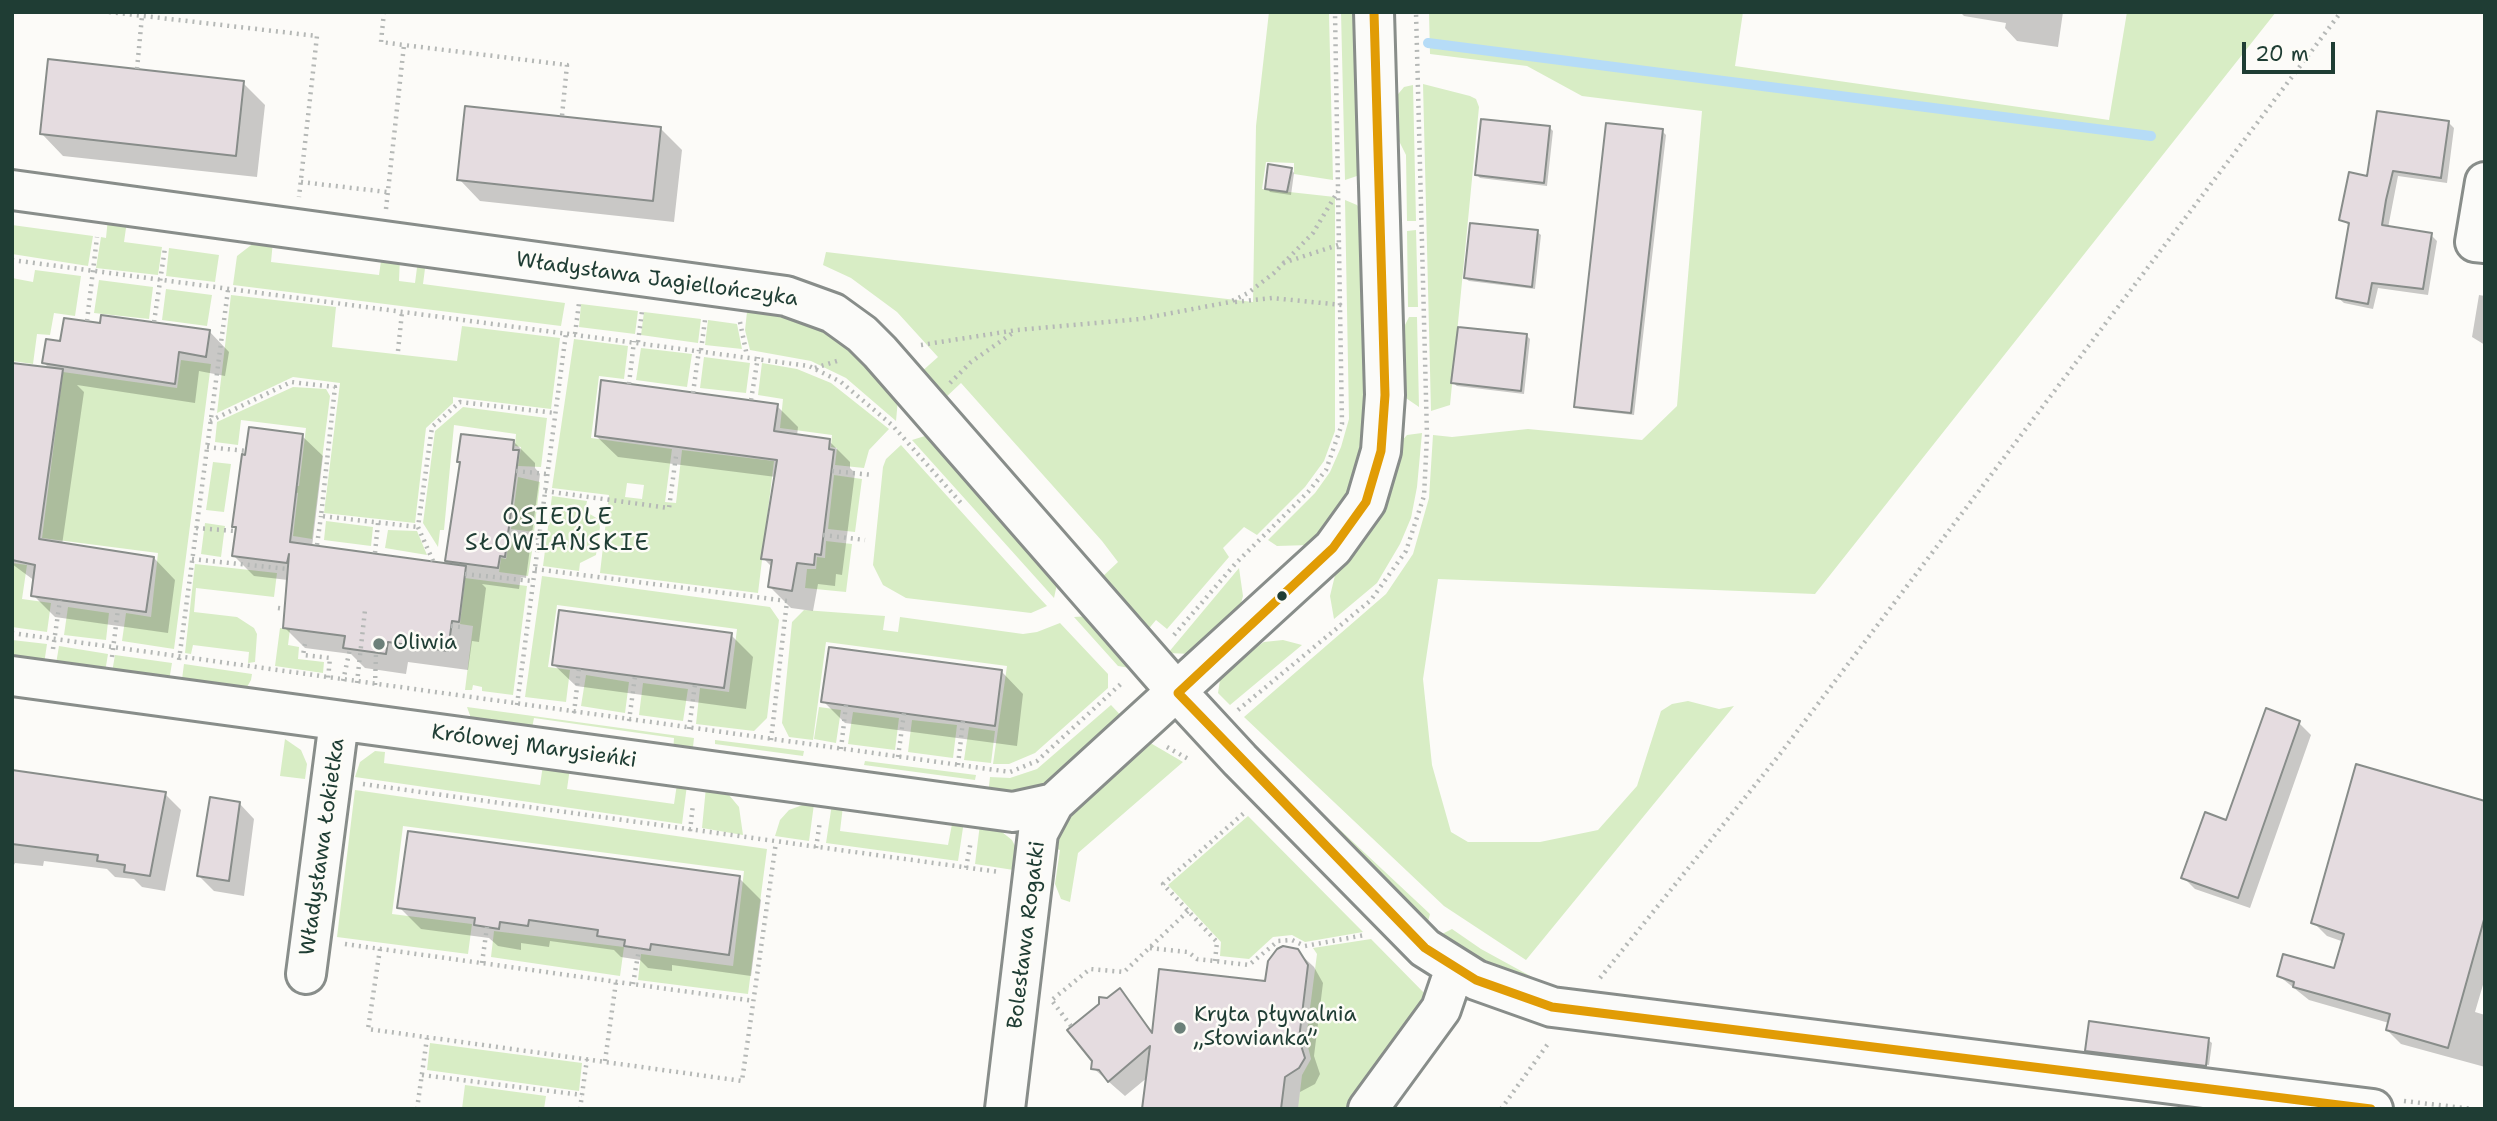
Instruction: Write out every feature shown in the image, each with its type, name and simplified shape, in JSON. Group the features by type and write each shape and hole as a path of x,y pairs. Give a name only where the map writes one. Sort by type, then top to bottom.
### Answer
{"street":[{"name":"Bolesława Rogatki","path":"1005,1109 1038,833 1054,803 1178,693 1333,548 1366,502 1381,451 1385,395 1374,12"},
{"path":"2485,182 2475,242 2485,243"},
{"name":"Władysława Jagiellończyka","path":"12,190 786,296 833,313 862,334 880,352 1178,693 1425,948 1476,980 1552,1007 2374,1109"},
{"name":"Królowej Marysieńki","path":"12,677 1013,812 1054,803"},
{"name":"Władysława Łokietka","path":"306,974 339,721"},
{"path":"1368,1109 1441,1009 1455,968"}],"path":[{"path":"109,12 317,36 295,229"},
{"path":"384,12 381,42 567,65 562,116"},
{"path":"1170,639 1236,563 1308,492 1326,470 1342,424 1335,12"},
{"path":"1232,715 1371,600 1406,551 1424,496 1427,436 1424,410 1416,12"},
{"path":"1501,1109 1547,1048 1554,1030 1575,1010 1780,754 2341,12"},
{"path":"137,69 142,16"},
{"path":"382,241 404,45"},
{"path":"301,182 387,192"},
{"path":"1230,302 1248,293 1283,264 1313,233 1339,190"},
{"path":"87,321 97,237"},
{"path":"1283,264 1340,244"},
{"path":"154,322 165,248"},
{"path":"12,260 758,357 814,368 841,382 892,425 906,441"},
{"path":"180,658 228,290"},
{"path":"814,368 880,352 1017,330 1140,319 1230,302 1272,298 1342,305"},
{"path":"575,334 579,303"},
{"path":"629,384 642,311"},
{"path":"398,351 402,312"},
{"path":"693,393 705,320"},
{"path":"927,406 971,362 1017,330"},
{"path":"517,705 566,332"},
{"path":"751,400 758,357"},
{"path":"210,421 292,382 335,387 317,545"},
{"path":"433,561 418,527 432,427 460,402 555,413"},
{"path":"207,447 246,451"},
{"path":"545,491 669,508 676,456"},
{"path":"516,471 547,474"},
{"path":"832,471 873,475"},
{"path":"321,516 418,527"},
{"path":"375,553 379,523"},
{"path":"196,528 235,531"},
{"path":"508,534 539,538"},
{"path":"823,535 865,540"},
{"path":"192,559 287,569"},
{"path":"534,569 787,601 771,740"},
{"path":"466,574 533,581"},
{"path":"54,639 60,600"},
{"path":"113,648 118,608"},
{"path":"278,608 285,609"},
{"path":"357,683 365,610"},
{"path":"451,626 461,627"},
{"path":"12,633 1010,772 1037,761 1130,677"},
{"path":"304,644 303,655 330,658 328,679"},
{"path":"343,681 350,649"},
{"path":"374,685 376,653"},
{"path":"574,713 579,669"},
{"path":"629,720 635,676"},
{"path":"689,729 695,684"},
{"path":"841,749 846,705"},
{"path":"898,757 904,713"},
{"path":"958,765 963,721"},
{"path":"1163,745 1197,764"},
{"path":"349,782 1006,873"},
{"path":"1215,961 1217,943 1163,884 1249,810"},
{"path":"966,868 972,835"},
{"path":"380,949 368,1029 742,1081 776,842"},
{"path":"1052,1000 1090,969 1124,972 1188,911"},
{"path":"482,963 488,927"},
{"path":"1150,947 1188,952 1197,959 1249,965 1278,942 1292,940 1305,946 1373,934"},
{"path":"340,944 754,1001"},
{"path":"633,984 639,949"},
{"path":"605,1061 616,982"},
{"path":"1057,1007 1071,1026"},
{"path":"417,1109 427,1038"},
{"path":"580,1109 587,1059"},
{"path":"422,1075 582,1096"},
{"path":"2421,1103 2473,1109"}],"green space":[{"path":"1269,12 1329,14 1333,180 1294,174 1294,163 1266,162 1262,189 1335,197 1335,431 1324,461 1305,487 1257,535 1244,527 1223,548 1229,557 1167,629 1156,620 1146,632 1101,578 1118,562 1102,541 961,383 943,400 920,373 938,357 897,312 851,278 823,265 826,252 1253,302 1256,126"},
{"path":"1341,12 1361,12 1360,175 1345,180"},
{"path":"1429,12 1743,12 1735,66 2109,120 2127,12 2276,12 1815,594 1438,579 1423,679 1432,765 1451,832 1468,842 1540,842 1598,830 1637,786 1661,711 1672,704 1688,701 1719,709 1734,706 1526,960 1444,906 1244,717 1386,594 1413,554 1429,498 1433,435 1452,437 1528,429 1642,440 1677,406 1702,111 1582,96 1527,66 1430,54"},
{"path":"1423,84 1470,96 1476,99 1479,107 1450,405 1431,411"},
{"path":"1413,85 1416,221 1407,221 1406,155 1394,131 1394,99 1404,87"},
{"path":"1345,200 1357,205 1362,212 1370,410 1352,500 1310,545 1277,546 1268,540 1315,493 1330,472 1349,419"},
{"path":"108,218 127,221 124,242 162,247 158,275 96,268 101,237 106,238"},
{"path":"12,225 93,236 88,266 12,254"},
{"path":"1416,230 1418,307 1408,307 1407,231"},
{"path":"259,239 273,241 271,262 379,275 382,254 400,256 399,281 415,283 418,260 426,261 423,284 565,303 561,326 233,285 237,256"},
{"path":"169,248 219,255 215,282 166,276"},
{"path":"35,270 81,276 75,316 54,313 50,335 37,334 33,364 12,361 12,278 33,282"},
{"path":"99,280 153,287 149,319 94,313"},
{"path":"166,289 212,295 207,326 162,320"},
{"path":"231,295 336,307 332,347 457,361 462,326 560,338 551,409 453,397 453,403 426,428 415,523 324,513 340,383 293,377 217,413"},
{"path":"748,303 827,326 864,355 898,399 896,421 846,378 811,361 750,350 745,330"},
{"path":"581,304 638,311 635,334 579,327"},
{"path":"644,312 701,319 698,343 641,335"},
{"path":"1409,317 1417,317 1419,407 1400,394 1400,335"},
{"path":"708,320 737,324 742,349 705,345"},
{"path":"574,339 628,346 624,379 599,376 591,438 672,449 665,502 676,503 682,450 774,461 758,593 600,573 609,495 552,488","holes":["627,483 644,485 642,499 625,497"]},
{"path":"641,348 692,354 687,387 636,380"},
{"path":"704,357 750,363 746,393 700,388"},
{"path":"181,360 211,364 174,649 122,641 126,613 151,617 158,553 42,538 63,372 177,388"},
{"path":"762,363 797,369 831,383 889,429 869,450 864,468 835,465 837,448 831,447 832,435 780,428 783,399 758,395"},
{"path":"293,387 326,389 330,396 312,539 293,536 298,493 293,492 293,486 299,486 306,428 241,420 238,445 215,442 217,422"},
{"path":"463,407 547,418 541,467 518,466 521,447 515,446 516,434 454,425 444,530 440,530 438,547 423,523 435,431"},
{"path":"1422,433 1411,518 1400,544 1377,583 1334,619 1330,596 1336,571 1397,446 1407,435"},
{"path":"925,436 937,439 1059,575 1054,598 912,440"},
{"path":"901,445 1047,606 1031,613 906,598 883,585 873,565 883,467 886,459"},
{"path":"213,462 231,464 224,512 206,510"},
{"path":"834,475 862,479 855,532 828,529"},
{"path":"518,477 540,482 534,532 511,529"},
{"path":"552,496 587,501 585,511 598,519 600,527 596,555 580,563 579,571 543,566"},
{"path":"326,521 373,527 371,546 324,540"},
{"path":"205,523 225,526 221,557 201,554"},
{"path":"388,530 417,531 427,555 385,548"},
{"path":"509,541 533,545 528,576 499,572 501,558 506,559"},
{"path":"826,541 852,544 846,592 805,588 807,569 816,569 817,557 825,558"},
{"path":"12,563 27,565 22,599 51,603 47,632 12,627"},
{"path":"195,564 277,573 274,597 196,588 194,612 237,617 254,628 257,634 255,662 248,663 249,652 193,645 191,654 185,653"},
{"path":"1239,568 1243,596 1239,611 1191,654 1168,653"},
{"path":"542,576 770,607 779,620 767,718 754,731 696,724 700,688 729,692 737,629 557,605 548,667 570,670 566,702 525,697"},
{"path":"465,578 527,586 513,695 482,691 482,687 473,685 472,690 465,690 473,626 460,624"},
{"path":"68,607 109,613 106,640 64,635"},
{"path":"804,610 885,616 883,630 898,632 900,617 1023,634 1060,623 1108,674 1108,688 1035,753 1009,764 993,764 1007,666 826,642 813,740 789,737 782,723 792,622"},
{"path":"1090,616 1135,665 1130,668 1118,666 1074,617"},
{"path":"280,628 290,629 288,645 299,647 298,659 324,662 323,673 275,666"},
{"path":"12,640 47,644 43,671 12,666"},
{"path":"1283,640 1302,645 1230,705 1218,693 1220,680 1240,658 1264,642"},
{"path":"59,646 108,654 104,678 55,670"},
{"path":"115,655 172,663 168,687 111,678"},
{"path":"184,664 252,674 251,680 247,687 233,694 181,687"},
{"path":"586,675 629,682 625,713 581,706"},
{"path":"643,683 688,689 683,721 639,715"},
{"path":"1111,705 1126,721 1048,790 988,795 990,777 1010,778 1037,769"},
{"path":"467,707 694,738 692,756 673,754 674,738 534,718 531,733 472,721"},
{"path":"819,707 841,710 836,743 814,739"},
{"path":"853,712 899,718 895,750 848,744"},
{"path":"912,720 957,725 953,758 908,752"},
{"path":"969,727 995,731 991,763 964,760"},
{"path":"285,739 301,750 307,764 305,779 280,776"},
{"path":"715,740 804,751 803,756 715,744"},
{"path":"1147,741 1183,762 1078,853 1070,902 1061,899 1055,884 1060,850 1053,848 1066,819"},
{"path":"375,751 385,752 384,763 540,785 543,765 570,768 567,789 674,804 677,784 687,785 682,824 355,777 360,762"},
{"path":"865,761 976,775 975,780 864,765"},
{"path":"1289,782 1430,914 1426,929 1284,788"},
{"path":"706,787 729,795 739,807 743,835 702,828"},
{"path":"355,790 767,849 748,994 638,980 641,954 733,966 744,871 403,826 392,914 472,924 468,954 337,937"},
{"path":"808,803 814,804 809,841 775,836 780,820 789,810"},
{"path":"832,804 843,806 840,831 948,845 953,819 964,821 958,861 826,843"},
{"path":"1248,816 1363,932 1305,942 1292,935 1273,937 1249,959 1220,956 1221,942 1168,885"},
{"path":"980,824 997,828 1012,840 1020,856 1020,871 975,864"},
{"path":"1452,929 1481,949 1554,989 1479,964 1436,937"},
{"path":"494,931 624,947 620,976 491,957"},
{"path":"1371,939 1432,1001 1349,1109 1298,1109 1302,1075 1311,1059 1306,1039 1317,954 1313,948"},
{"path":"430,1043 582,1063 579,1091 427,1070"},
{"path":"465,1085 546,1096 544,1109 462,1109"}],"building":[{"path":"48,59 244,81 236,156 40,134"},
{"path":"465,106 661,127 653,201 457,180"},
{"path":"2377,111 2449,121 2441,178 2393,171 2382,225 2432,233 2423,289 2372,283 2368,304 2336,298 2349,223 2339,220 2349,172 2367,176"},
{"path":"1481,119 1550,126 1544,183 1475,175"},
{"path":"1606,123 1663,129 1631,413 1574,407"},
{"path":"1268,164 1292,168 1287,192 1265,189"},
{"path":"1470,223 1538,230 1532,287 1464,278"},
{"path":"101,315 210,330 206,357 179,352 175,384 42,363 46,339 60,341 64,318 100,323"},
{"path":"1458,327 1527,334 1521,391 1451,383"},
{"path":"12,363 63,369 39,539 154,557 146,612 31,596 35,565 12,560"},
{"path":"601,380 778,404 774,431 830,439 829,449 834,450 821,555 815,554 814,565 797,563 792,591 768,587 772,560 761,559 777,460 595,436"},
{"path":"249,427 303,434 290,542 466,566 459,622 452,621 448,651 388,642 386,654 343,648 345,636 283,628 289,554 287,563 232,556 236,527 232,527 242,454 245,455"},
{"path":"461,434 514,440 513,450 519,450 505,557 500,556 498,568 445,561 460,462 457,462"},
{"path":"559,610 732,633 724,688 552,665"},
{"path":"829,647 1002,670 995,726 821,702"},
{"path":"2266,708 2300,721 2238,898 2181,878 2205,812 2226,820"},
{"path":"2356,764 2485,801 2485,916 2448,1048 2386,1030 2390,1014 2293,987 2294,982 2277,976 2283,954 2334,968 2344,934 2311,923"},
{"path":"12,770 166,792 150,876 124,872 125,865 97,861 98,855 12,844"},
{"path":"210,797 240,802 229,881 197,876"},
{"path":"408,831 740,876 729,955 651,944 650,950 624,946 625,940 597,936 598,930 529,920 528,926 500,922 499,929 474,925 475,918 397,908"},
{"name":"Kryta pływalnia „Słowianka”","path":"1283,946 1298,949 1308,965 1299,1039 1305,1058 1299,1068 1285,1077 1281,1109 1142,1109 1150,1046 1108,1082 1099,1070 1091,1069 1092,1061 1067,1030 1099,1004 1099,997 1107,998 1120,988 1152,1033 1159,969 1265,981 1268,961 1277,949"},
{"path":"2089,1021 2209,1038 2206,1066 2085,1051"}],"waterway":[{"path":"1428,43 2151,136"}],"transit line":[{"path":"1178,693 1333,548 1366,502 1381,451 1385,395 1374,12"},
{"path":"1178,693 1425,948 1476,980 1552,1007 2371,1109"}],"place":[{"name":"Oliwia","path":"379,644"},
{"name":"Kryta pływalnia „Słowianka”","path":"1180,1028"}],"district":[{"name":"OSIEDLE SŁOWIAŃSKIE","path":"558,531"}]}
